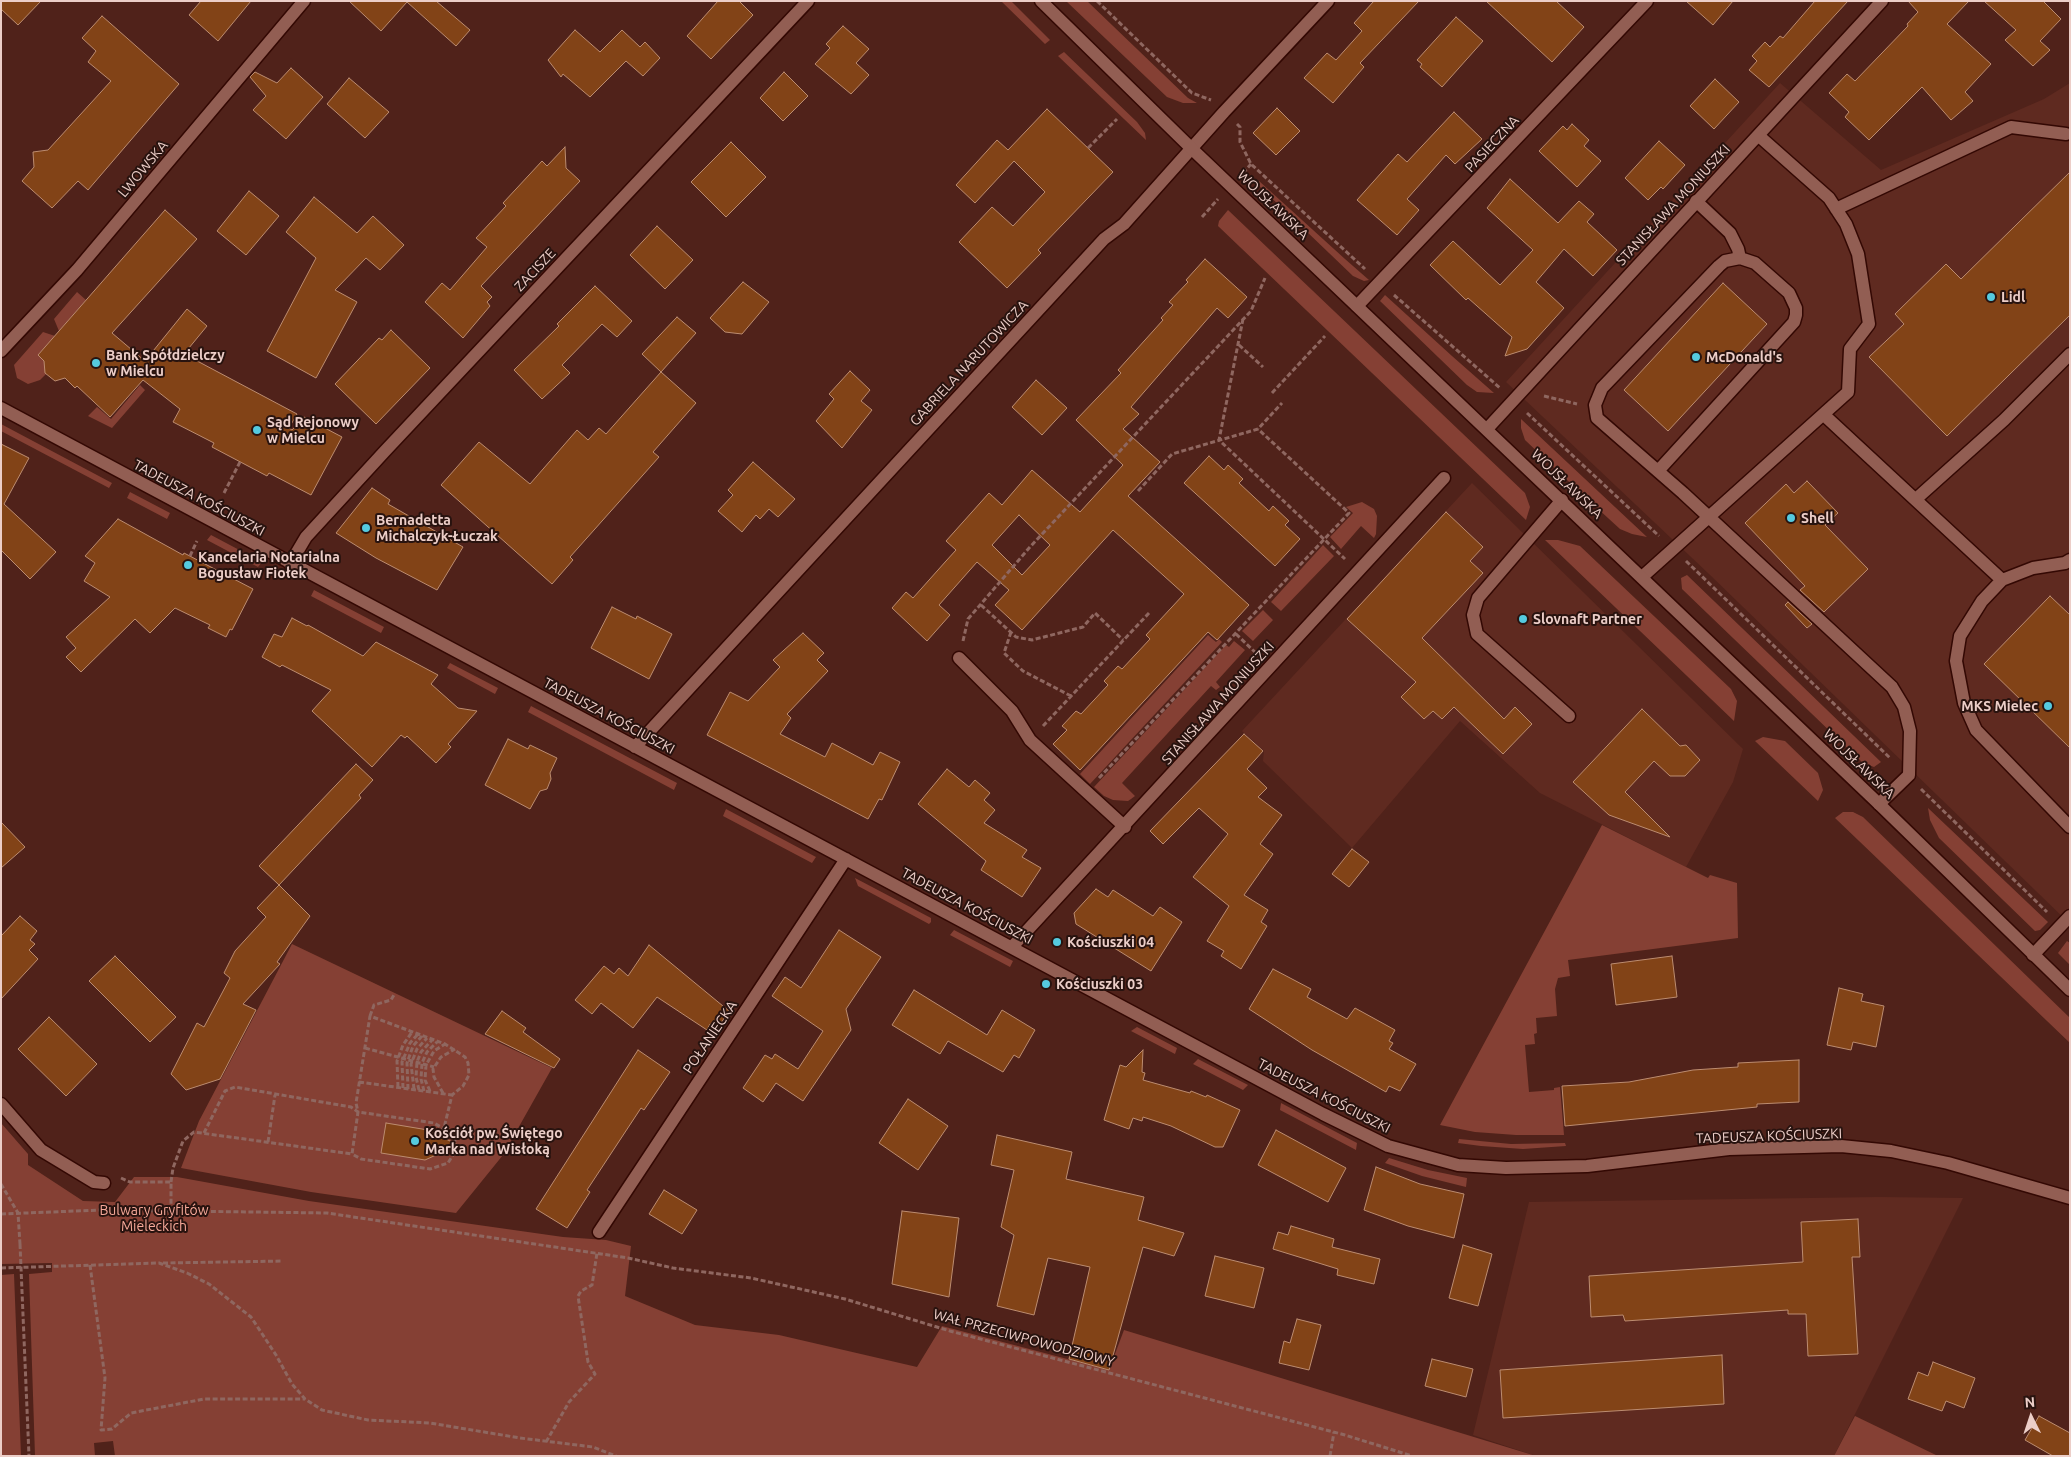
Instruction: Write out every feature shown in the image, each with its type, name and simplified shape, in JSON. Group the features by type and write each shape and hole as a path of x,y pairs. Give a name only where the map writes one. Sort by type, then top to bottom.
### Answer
{"street":[{"name":"LWOWSKA","path":"1,351 77,270 304,1"},
{"name":"ZACISZE","path":"290,564 306,537 385,450 808,1"},
{"name":"WOJSŁAWSKA","path":"1041,1 1191,148 1562,500 2070,990"},
{"name":"GABRIELA NARUTOWICZA","path":"635,747 1104,239 1137,210 1191,148 1328,1"},
{"name":"PASIECZNA","path":"1357,306 1381,283 1647,1"},
{"name":"STANISŁAWA MONIUSZKI","path":"1487,429 1512,399 1759,136 1882,1"},
{"path":"1836,209 2011,127 2066,134"},
{"path":"1642,577 1848,392 1850,349 1869,324 1858,254 1846,224 1829,198 1759,136"},
{"path":"1696,201 1730,233 1740,258"},
{"path":"1658,471 1794,322 1796,308 1789,293 1756,263 1740,258 1725,261 1719,266 1602,388 1595,406 1597,418 1658,471 1892,688 1904,707 1910,731 1909,775 1879,804"},
{"path":"1916,499 2004,420 2070,354"},
{"name":"TADEUSZA KOŚCIUSZKI","path":"1,408 1323,1114 1388,1146 1426,1158 1458,1165 1545,1168 1587,1166 1729,1150 1841,1146 1891,1151 1948,1163 2070,1198"},
{"path":"1824,415 2002,580"},
{"name":"STANISŁAWA MONIUSZKI","path":"1012,947 1125,827 1444,478"},
{"path":"1562,500 1478,598 1473,615 1477,634 1570,716"},
{"path":"2070,560 2066,563 2033,568 2002,580 1982,601 1960,636 1956,661 1964,703 1976,730 2070,827"},
{"path":"959,658 1012,711 1030,740 1125,827"},
{"name":"POŁANIECKA","path":"599,1232 846,859"},
{"path":"2033,954 2066,921"},
{"path":"1,1104 41,1150 94,1182 104,1183"}],"path":[{"path":"1097,1 1192,93 1212,101"},
{"path":"1088,148 1117,119"},
{"path":"1237,124 1240,127 1240,142 1251,164 1512,399"},
{"path":"959,658 968,619 1048,527 1251,312 1265,278"},
{"path":"1219,440 1244,319"},
{"path":"1272,393 1326,336"},
{"path":"1238,344 1264,368"},
{"path":"1540,394 1578,404 1595,406"},
{"path":"1138,491 1172,454 1258,429 1282,403"},
{"path":"1530,406 1525,411 2066,921"},
{"path":"1087,791 1224,643 1236,634 1349,513 1258,429"},
{"path":"1219,440 1338,552"},
{"path":"224,493 240,462"},
{"path":"190,556 197,541"},
{"path":"981,605 1016,638 1032,640 1083,627 1095,613 1123,640"},
{"path":"1030,740 1149,613"},
{"path":"1011,632 1004,653 1023,671 1071,696"},
{"path":"1236,634 1262,658"},
{"path":"352,1154 358,1112 356,1103 370,1016 374,1005 391,1000 395,993"},
{"path":"370,1016 445,1044 465,1056 469,1075 463,1086 452,1095 444,1128"},
{"path":"398,1087 396,1067 398,1057 412,1032"},
{"path":"403,1088 401,1068 403,1058 410,1043 418,1034"},
{"path":"408,1088 406,1069 408,1060 414,1046 422,1036"},
{"path":"414,1089 411,1076 412,1061 417,1049 427,1038"},
{"path":"419,1090 415,1072 417,1062 421,1052 433,1040"},
{"path":"424,1091 421,1079 422,1063 427,1052 438,1042"},
{"path":"431,1092 425,1080 426,1065 434,1052 445,1044"},
{"path":"365,1048 434,1067"},
{"path":"443,1094 434,1077 434,1067 441,1056 455,1049"},
{"path":"359,1082 452,1095"},
{"path":"171,1212 173,1168 183,1141 194,1132 352,1154 361,1159 430,1169 448,1163 454,1155 455,1141 452,1134 434,1123 358,1112 350,1107 230,1088 222,1095 204,1133"},
{"path":"268,1142 275,1095"},
{"path":"118,1176 130,1182 171,1182"},
{"path":"1,1184 18,1213 29,1456"},
{"name":"WAŁ PRZECIWPOWODZIOWY","path":"1,1214 101,1210 328,1213 628,1258 673,1268 750,1278 845,1299 950,1331 1334,1432 1412,1456"},
{"path":"546,1442 569,1402 595,1374 588,1362 578,1296 581,1291 592,1285 596,1254"},
{"path":"1,1268 283,1261"},
{"path":"159,1263 209,1284 251,1317 292,1384 305,1399 322,1410 368,1420 430,1423 546,1442 593,1447 616,1456"},
{"path":"90,1265 105,1378 101,1430 112,1429 131,1413 204,1399 305,1399"},
{"path":"1330,1456 1334,1432"}],"shaded area":[{"path":"1780,83 1881,170 2044,99 2070,83 2070,924 1709,574 1506,382"},
{"path":"1472,483 1743,749 1733,782 1686,867 1540,793 1460,721 1352,848 1263,761 1264,751 1242,731"},
{"path":"1879,1197 1963,1198 1834,1456 1536,1456 1473,1435 1529,1202"}],"green space":[{"path":"1001,1 1011,1 1050,40 1045,44"},
{"path":"1066,1 1087,1 1188,98 1197,103 1183,103 1167,97"},
{"path":"1064,52 1137,122 1145,133 1146,140 1058,56"},
{"path":"1259,181 1369,280 1364,281 1353,276 1257,184"},
{"path":"1228,210 1525,493 1530,507 1526,520 1218,226 1219,221"},
{"path":"77,292 86,300 59,331 54,319"},
{"path":"1385,295 1494,393 1477,392 1467,385 1380,301"},
{"path":"43,332 55,336 38,355 48,364 46,374 40,380 28,384 17,378 14,365"},
{"path":"140,385 145,390 112,428 88,416 97,407 111,419"},
{"path":"1521,419 1647,537 1620,529 1585,497 1525,440 1521,428"},
{"path":"1,424 112,483 109,488 1,431"},
{"path":"130,492 170,513 167,519 127,498"},
{"path":"1362,502 1374,509 1377,516 1376,534 1374,538 1361,526 1341,549 1330,537 1353,513 1346,507"},
{"path":"211,535 262,562 258,567 207,540"},
{"path":"1545,540 1558,540 1580,546 1731,689 1737,701 1734,721"},
{"path":"1323,545 1334,556 1281,611 1271,602"},
{"path":"1687,575 1881,762 1874,767 1863,763 1682,589 1681,578"},
{"path":"314,590 384,627 381,633 311,596"},
{"path":"1263,610 1273,620 1253,641 1242,631"},
{"path":"1208,635 1216,642 1219,639 1222,642 1090,784 1080,774"},
{"path":"1234,641 1245,650 1216,682 1220,687 1216,690 1211,686 1122,783 1135,796 1128,801 1113,800 1104,796 1094,787 1226,645 1229,647"},
{"path":"450,663 498,688 495,694 447,668"},
{"path":"531,706 677,783 674,790 528,712"},
{"path":"1763,737 1785,741 1818,773 1823,790 1818,801 1755,741"},
{"path":"1928,808 2048,922 2040,930 2035,931 1939,838 1930,820"},
{"path":"726,809 816,857 812,863 723,816"},
{"path":"1843,812 1853,812 1863,817 2070,1018 2070,1043 1835,818"},
{"path":"1602,825 1708,878 1710,875 1737,883 1738,938 1568,960 1570,976 1558,978 1555,989 1557,1016 1536,1018 1537,1033 1534,1034 1535,1044 1525,1045 1529,1092 1554,1090 1554,1088 1560,1087 1564,1135 1516,1135 1475,1132 1440,1125"},
{"path":"855,878 931,918 931,922 929,924 858,886"},
{"path":"954,930 1013,961 1010,967 950,935"},
{"path":"2067,941 2070,943 2070,965 2058,953"},
{"path":"292,944 552,1068 503,1155 456,1213 311,1192 181,1168 199,1121"},
{"path":"1137,1027 1177,1048 1175,1054 1131,1031"},
{"path":"1198,1059 1248,1085 1243,1090 1193,1064"},
{"path":"1281,1103 1357,1143 1356,1150 1280,1110"},
{"name":"Bulwary Gryfitów Mieleckich","path":"1,1123 28,1154 28,1165 83,1201 115,1202 134,1177 177,1177 309,1201 563,1237 606,1240 631,1246 625,1296 695,1325 779,1335 917,1367 942,1326 1109,1370 1124,1330 1536,1456 115,1456 113,1441 94,1443 95,1456 35,1456 29,1274 52,1272 52,1263 1,1264"},
{"path":"1459,1139 1511,1144 1565,1143 1566,1146 1523,1149 1458,1143"},
{"path":"1389,1158 1428,1170 1467,1178 1466,1187 1422,1176 1385,1163"},
{"path":"14,1274 21,1456 1,1456 1,1275"},
{"path":"1855,1416 1938,1456 1834,1456"}],"building":[{"path":"1,1 41,1 18,25 1,9"},
{"path":"201,1 251,1 218,41 189,15"},
{"path":"349,1 436,1 470,30 456,46 407,2 381,31"},
{"path":"718,1 739,1 753,15 711,59 687,36"},
{"path":"1374,1 1419,1 1360,63 1364,67 1333,103 1304,78 1327,53 1336,60 1362,31 1354,23"},
{"path":"1486,1 1556,1 1584,27 1552,62"},
{"path":"1686,1 1733,1 1713,25"},
{"path":"1815,1 1848,1 1769,87 1749,70 1757,61 1752,56 1765,42 1770,47 1780,36 1783,38"},
{"path":"1908,1 1969,1 1947,24 1991,64 1965,92 1973,101 1951,120 1922,87 1869,140 1845,117 1849,112 1829,93 1847,74 1855,81 1908,26 1907,24 1918,12"},
{"path":"1984,1 2043,1 2061,19 2040,41 2050,50 2033,66 2005,40 2016,30"},
{"path":"102,16 179,84 88,190 78,181 52,208 22,181 34,167 33,152 48,150 111,81 88,62 96,51 82,38"},
{"path":"1456,17 1483,41 1442,87 1420,67 1422,64 1417,60"},
{"path":"843,26 869,49 856,63 869,75 851,94 815,64 830,48 826,44"},
{"path":"575,30 600,52 622,30 640,47 645,42 660,58 643,76 626,61 590,97 563,74 561,77 548,60"},
{"path":"291,68 323,97 286,139 253,110 266,96 250,77 255,72 277,83"},
{"path":"784,72 808,96 783,121 760,98"},
{"path":"349,78 389,112 365,138 327,104"},
{"path":"1715,79 1739,102 1714,129 1690,106"},
{"path":"1277,108 1300,131 1276,155 1253,133"},
{"path":"1047,109 1113,172 1038,250 1041,253 1007,288 959,242 992,207 1013,226 1045,192 1014,161 975,203 956,185 997,140 1008,150"},
{"path":"1454,112 1482,139 1455,164 1446,155 1407,199 1419,210 1397,235 1357,200 1398,154 1407,162"},
{"path":"1572,124 1589,140 1584,146 1601,161 1577,187 1539,151 1563,126 1567,130"},
{"path":"1659,141 1685,165 1663,189 1661,187 1648,200 1625,178"},
{"path":"731,142 766,177 726,217 691,182"},
{"path":"565,147 566,168 580,181 481,286 492,297 487,302 490,306 463,338 425,302 442,283 450,290 487,247 476,238 506,206 503,203 542,161 547,166"},
{"name":"Lidl","path":"2070,172 2070,315 1947,436 1869,357 1904,324 1895,314 1946,264 1961,279"},
{"path":"1510,179 1558,223 1579,201 1594,214 1587,222 1617,250 1593,276 1564,249 1536,282 1564,308 1527,349 1505,356 1512,337 1468,298 1466,300 1430,265 1453,241 1500,285 1533,250 1487,208"},
{"path":"249,191 279,216 246,255 217,231"},
{"path":"314,197 357,233 373,216 404,245 380,270 366,258 335,290 357,302 316,378 267,351 316,258 286,232"},
{"path":"165,210 197,239 112,333 145,361 187,309 207,326 184,354 297,414 289,428 292,430 304,417 342,437 311,495 269,473 267,476 212,447 214,443 173,422 180,409 143,380 110,417 77,386 75,388 65,378 55,381 45,373 44,361 38,355"},
{"path":"657,226 693,260 665,289 630,255"},
{"path":"1205,259 1247,297 1228,318 1217,308 1131,407 1139,414 1123,429 1160,462 1128,496 1249,605 1217,640 1208,632 1080,770 1053,744 1067,730 1062,726 1076,711 1081,714 1108,685 1104,681 1118,666 1122,669 1150,639 1146,635 1184,594 1113,530 1022,630 995,605 1009,590 977,562 939,605 950,615 927,641 892,608 906,592 913,598 956,550 946,541 989,493 1002,505 1032,470 1080,512 1123,465 1076,420 1121,373 1118,370 1163,320 1161,318 1173,305 1169,302 1188,282 1186,280","holes":["1019,515 1050,545 1022,575 992,545"]},
{"path":"743,282 769,302 742,334 725,332 710,318"},
{"name":"McDonald's","path":"1723,283 1767,324 1668,431 1624,390"},
{"path":"595,286 632,321 617,337 602,324 562,365 570,373 542,399 514,370 559,326 557,324"},
{"path":"677,317 696,333 661,372 642,354"},
{"path":"391,330 430,368 376,424 335,384 379,338 382,340"},
{"path":"850,371 870,390 861,401 872,410 842,448 816,421 834,399 829,394"},
{"path":"661,372 696,403 653,452 659,457 570,557 573,560 552,584 441,485 479,442 530,484 577,430 588,440 599,428 606,434"},
{"path":"1036,380 1067,408 1042,435 1012,407"},
{"path":"1,444 29,458 4,504 56,552 30,579 1,550"},
{"path":"1209,456 1224,470 1228,465 1243,479 1239,483 1269,511 1273,506 1289,521 1285,525 1300,539 1275,566 1184,483"},
{"path":"753,462 795,499 778,517 769,509 760,519 756,515 742,532 718,511 733,495 728,490"},
{"path":"1807,481 1838,513 1825,525 1868,569 1824,612 1800,590 1805,586 1745,523 1786,484 1794,493"},
{"path":"372,488 390,500 388,504 463,547 437,590 376,558 336,533"},
{"path":"1446,512 1483,547 1470,561 1483,573 1422,638 1504,719 1515,707 1532,724 1503,754 1454,707 1442,719 1433,711 1424,719 1401,697 1416,682 1347,619"},
{"path":"118,519 183,555 184,553 253,589 232,630 230,629 226,637 208,628 210,625 175,608 150,633 135,619 81,672 66,657 76,648 66,637 110,597 84,581 95,563 85,556"},
{"name":"MKS Mielec","path":"2050,596 2070,615 2070,748 1984,664"},
{"path":"1788,602 1812,624 1807,628 1785,605"},
{"path":"612,607 636,619 637,616 672,634 649,679 591,648"},
{"path":"292,618 363,656 376,642 438,675 431,684 458,708 477,711 448,744 451,747 436,763 407,736 405,738 401,735 372,767 312,711 331,690 262,657 274,634 282,637"},
{"path":"803,633 824,653 817,660 828,671 787,714 791,718 780,734 825,757 832,743 873,765 880,752 900,762 882,800 879,799 868,819 707,735 730,692 748,701 780,667 773,660"},
{"path":"1642,709 1680,746 1686,745 1700,760 1685,776 1670,776 1654,761 1625,792 1670,837 1609,815 1573,782"},
{"path":"1244,734 1263,751 1247,769 1267,788 1258,797 1282,815 1260,844 1273,854 1244,895 1268,910 1261,922 1267,926 1241,969 1221,956 1224,951 1207,941 1229,906 1193,877 1228,834 1199,808 1163,844 1150,831"},
{"path":"508,739 528,749 530,745 557,758 550,773 551,779 547,789 540,791 530,809 485,785"},
{"path":"356,764 373,780 359,795 361,798 279,885 259,866"},
{"path":"947,769 969,787 975,780 990,793 984,800 995,810 984,823 1027,850 1022,857 1041,868 1022,897 981,870 986,861 918,804"},
{"path":"1,822 25,847 1,868"},
{"path":"1352,849 1369,862 1349,887 1332,874"},
{"path":"279,885 310,916 277,962 280,964 243,1004 256,1010 220,1079 186,1090 171,1074 197,1023 204,1027 230,978 224,973 235,951 266,917 257,908"},
{"path":"1096,889 1108,897 1113,890 1153,916 1160,907 1182,922 1151,971 1076,924 1074,913"},
{"path":"20,916 37,931 30,940 35,944 29,950 38,959 1,999 1,936"},
{"path":"839,930 881,957 846,1009 851,1030 803,1101 776,1083 763,1102 743,1088 765,1055 772,1059 775,1054 798,1069 823,1031 772,996 785,977 801,988"},
{"path":"649,945 729,1011 717,1029 710,1024 707,1030 657,997 633,1028 601,1003 592,1014 575,1000 604,966 614,974 619,968 628,976"},
{"path":"115,956 176,1017 150,1042 89,981"},
{"path":"1672,956 1677,997 1616,1005 1611,964"},
{"path":"1273,969 1311,989 1307,997 1347,1019 1355,1008 1395,1030 1389,1041 1393,1043 1389,1049 1416,1064 1400,1091 1389,1086 1386,1092 1312,1050 1249,1009"},
{"path":"1839,988 1863,994 1861,1001 1884,1006 1876,1047 1853,1042 1851,1050 1827,1045"},
{"path":"914,990 987,1035 1002,1010 1035,1030 1019,1058 1014,1055 1003,1072 948,1041 940,1054 892,1025"},
{"path":"502,1011 526,1028 523,1032 560,1059 554,1068 485,1034"},
{"path":"49,1017 97,1064 66,1096 18,1049"},
{"path":"638,1050 670,1072 644,1110 641,1108 587,1190 590,1192 567,1228 536,1209"},
{"path":"1143,1050 1142,1072 1145,1073 1143,1080 1190,1093 1191,1091 1206,1097 1207,1095 1240,1110 1223,1147 1215,1147 1171,1126 1143,1117 1142,1121 1133,1118 1129,1129 1104,1120 1120,1065 1126,1067"},
{"path":"1799,1060 1799,1102 1757,1104 1757,1107 1565,1126 1562,1086 1629,1082 1693,1070 1738,1067 1738,1063"},
{"path":"908,1099 948,1126 918,1170 879,1143"},
{"name":"Kościół pw. Świętego Marka nad Wisłoką","path":"386,1123 428,1130 458,1145 425,1160 381,1153"},
{"path":"1276,1130 1346,1168 1328,1202 1258,1165"},
{"path":"997,1135 1072,1152 1066,1179 1144,1197 1138,1220 1184,1233 1174,1256 1143,1247 1109,1370 1069,1359 1090,1267 1048,1258 1034,1315 997,1306 1014,1235 1001,1227 1014,1170 991,1165"},
{"path":"1376,1167 1420,1184 1464,1194 1454,1238 1408,1226 1364,1210"},
{"path":"664,1190 697,1210 682,1234 649,1214"},
{"path":"902,1211 959,1218 949,1297 892,1284"},
{"path":"1858,1219 1860,1257 1852,1257 1858,1354 1808,1356 1806,1314 1788,1314 1788,1310 1625,1321 1623,1315 1591,1317 1589,1276 1803,1262 1801,1222"},
{"path":"1291,1226 1334,1239 1332,1247 1380,1259 1374,1284 1337,1275 1338,1269 1273,1249 1278,1232 1288,1235"},
{"path":"1463,1245 1492,1254 1478,1306 1449,1298"},
{"path":"1215,1256 1264,1268 1254,1308 1205,1296"},
{"path":"1297,1319 1321,1325 1309,1370 1279,1363 1284,1341 1290,1343"},
{"path":"1722,1355 1724,1404 1503,1418 1500,1370"},
{"path":"1432,1359 1473,1369 1466,1397 1425,1386"},
{"path":"1933,1362 1975,1378 1964,1408 1946,1401 1942,1411 1908,1399 1918,1372 1928,1376"},
{"path":"2039,1416 2070,1433 2070,1456 2053,1456 2025,1440"}],"place":[{"name":"Lidl","path":"1991,297"},
{"name":"McDonald's","path":"1696,357"},
{"name":"Bank Spółdzielczy w Mielcu","path":"96,363"},
{"name":"Sąd Rejonowy w Mielcu","path":"257,430"},
{"name":"Shell","path":"1791,518"},
{"name":"Bernadetta Michalczyk-Łuczak","path":"366,528"},
{"name":"Kancelaria Notarialna Bogusław Fiołek","path":"188,565"},
{"name":"Slovnaft Partner","path":"1523,619"},
{"name":"MKS Mielec","path":"2048,706"},
{"name":"Kościuszki 04","path":"1057,942"},
{"name":"Kościuszki 03","path":"1046,984"},
{"name":"Kościół pw. Świętego Marka nad Wisłoką","path":"415,1141"}]}
